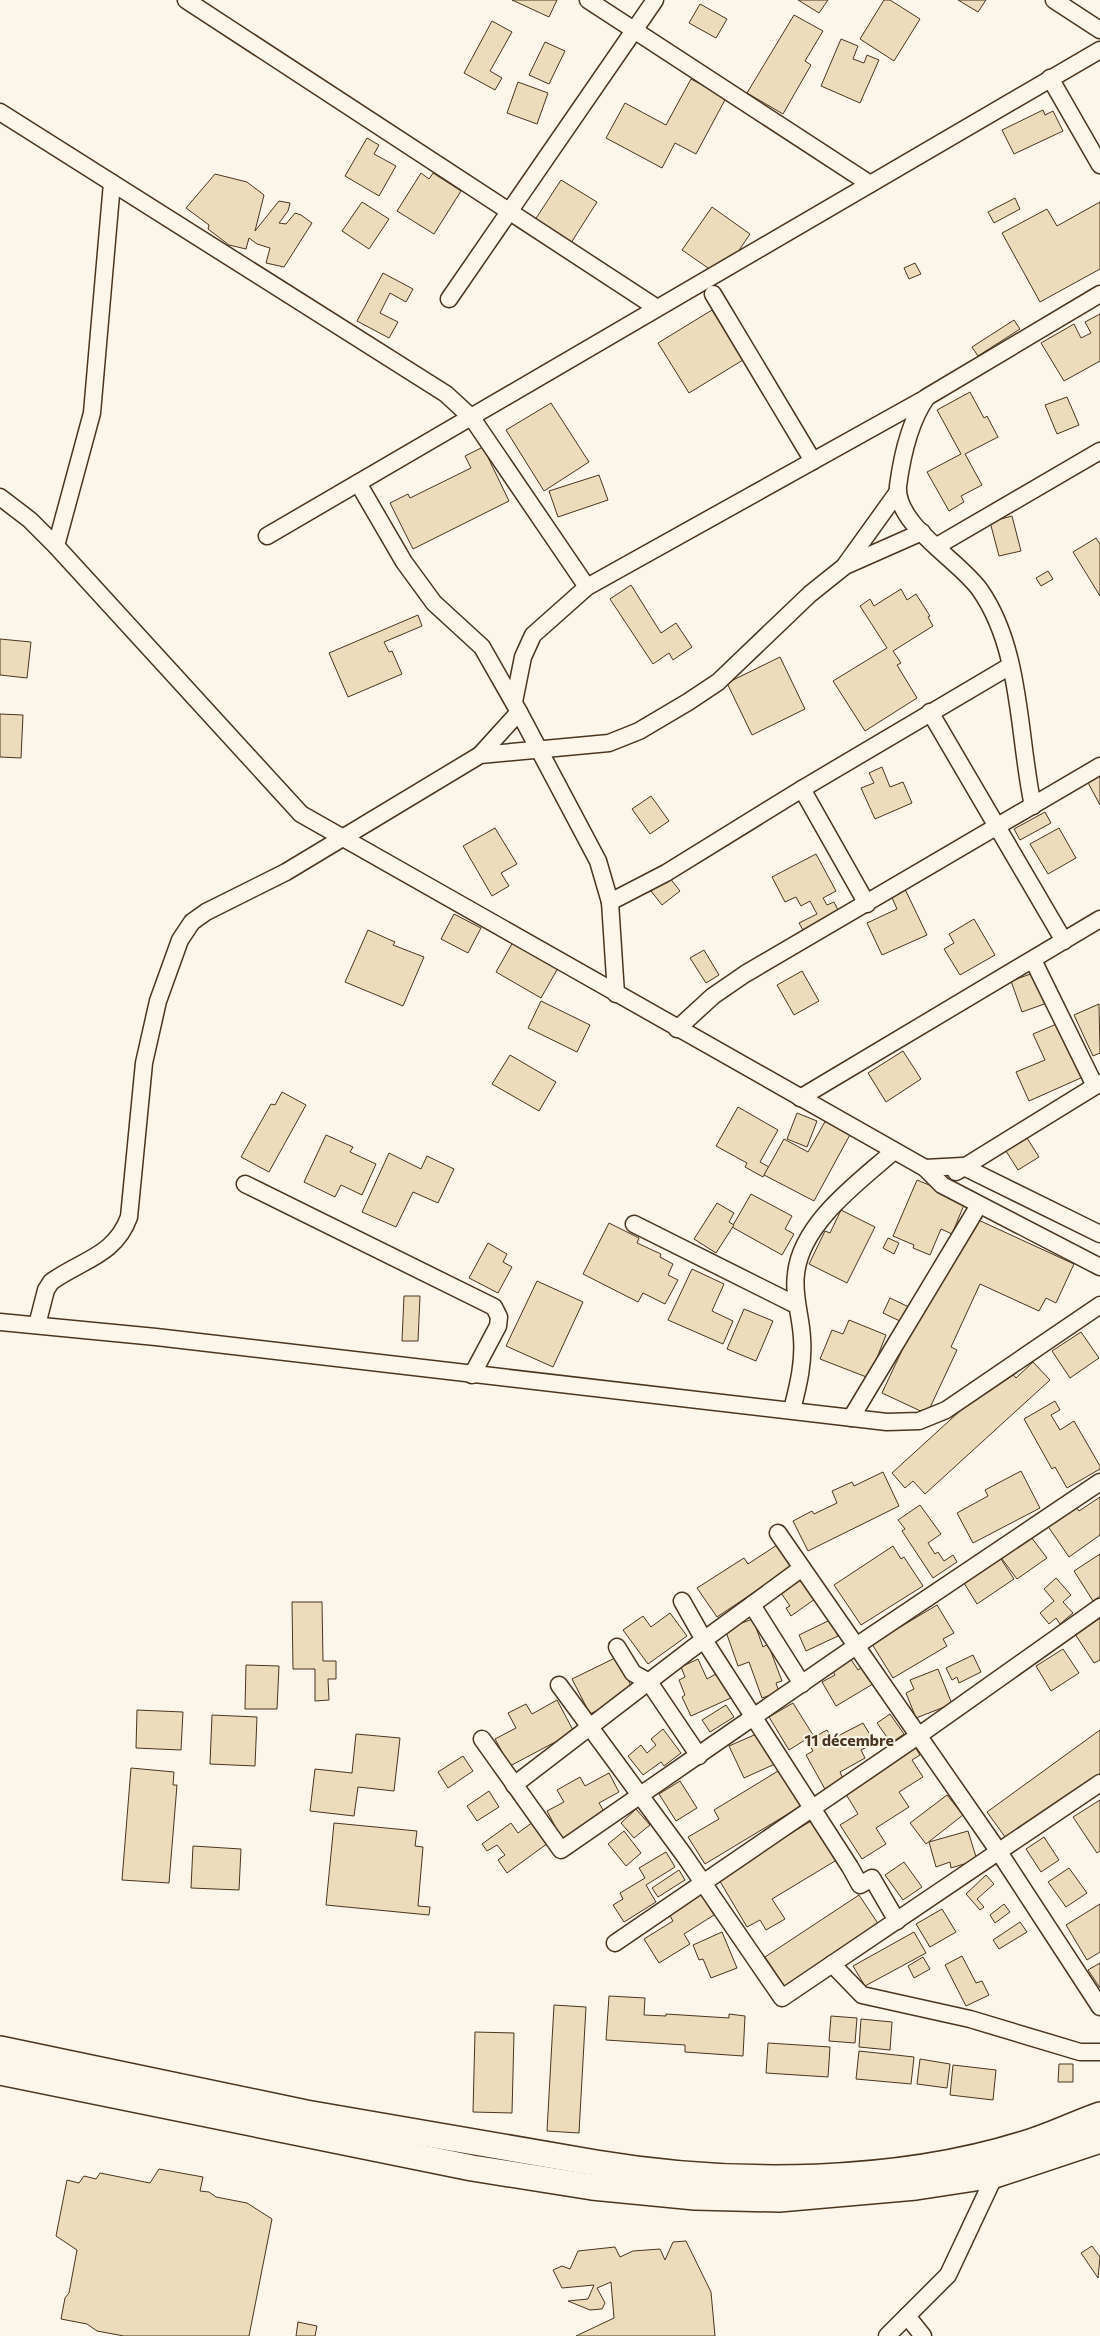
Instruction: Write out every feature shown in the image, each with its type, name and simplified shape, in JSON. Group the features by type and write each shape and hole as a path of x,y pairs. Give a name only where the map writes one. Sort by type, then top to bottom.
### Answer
{"main road":[{"path":"0,2049 306,2113 374,2124 694,2197 778,2199 916,2187 995,2175 1100,2115"},
{"path":"0,2072 365,2148 503,2174 594,2175 621,2168 749,2178 808,2178 925,2166 1100,2140"},
{"path":"365,2148 374,2124"}],"street":[{"path":"186,0 657,308"},
{"path":"588,0 870,184"},
{"path":"449,299 655,0"},
{"path":"1054,0 1100,30"},
{"path":"267,536 1100,50"},
{"path":"1050,78 1100,165"},
{"path":"0,112 446,394 472,418 587,587"},
{"path":"56,546 92,413 112,183"},
{"path":"713,294 813,461"},
{"path":"36,1325 46,1290 51,1282 111,1246 124,1232 129,1217 144,1063 158,1001 180,940 192,922 206,912 286,872 480,755 517,707 522,658 533,635 587,587 928,397 1100,294"},
{"path":"845,566 897,493 900,470 911,428 920,407 928,397"},
{"path":"937,546 1100,451"},
{"path":"358,483 404,562 434,603 482,647 541,751 598,861 610,902 616,994"},
{"path":"897,493 912,522 980,590 1006,645 1033,806"},
{"path":"0,497 30,520 56,546 301,814 925,1168 942,1185 1100,1266"},
{"path":"480,755 509,751 541,751 609,743 639,731 718,682 810,594 845,566 922,532"},
{"path":"610,902 666,873 802,789 1010,666"},
{"path":"930,712 1064,941"},
{"path":"677,1029 713,996 745,974 1100,766"},
{"path":"802,789 866,904"},
{"path":"800,1098 1100,919"},
{"path":"942,1185 962,1166 1097,1085 1032,960"},
{"path":"792,1410 802,1370 802,1338 796,1305 796,1272 805,1246 825,1213 894,1151"},
{"path":"925,1168 962,1166 1100,1234"},
{"path":"245,1184 494,1307 499,1317 498,1326 472,1375"},
{"path":"851,1418 979,1204"},
{"path":"634,1224 796,1305"},
{"path":"0,1322 166,1338 887,1422 920,1421 946,1410 1100,1305"},
{"path":"482,1740 561,1850 856,1646 1100,1482"},
{"path":"778,1534 999,1852 1100,2007"},
{"path":"514,1785 802,1568"},
{"path":"682,1600 704,1640 813,1808 860,1885 872,1878 897,1921"},
{"path":"752,1605 802,1684"},
{"path":"614,1943 918,1736 1100,1607"},
{"path":"616,1647 633,1673 649,1682 699,1756"},
{"path":"559,1684 703,1882 782,1998 1100,1783"},
{"path":"832,1964 862,1995 970,2019 1080,2052 1100,2052"},
{"path":"887,2336 948,2275 995,2175"},
{"path":"907,2316 923,2336"}],"building":[{"path":"512,0 557,0 549,17"},
{"path":"798,0 828,0 819,13"},
{"path":"884,0 890,0 920,19 894,61 860,39"},
{"path":"958,0 986,0 978,12"},
{"path":"700,4 727,19 716,38 689,23"},
{"path":"794,15 823,31 805,61 811,65 783,114 747,93"},
{"path":"492,21 512,32 490,71 502,78 495,90 464,73"},
{"path":"841,39 858,46 853,59 864,63 867,55 879,60 860,103 821,86"},
{"path":"545,42 565,51 549,84 529,75"},
{"path":"691,79 726,98 696,154 675,143 662,168 606,138 625,103 666,125"},
{"path":"518,82 548,93 537,124 507,113"},
{"path":"1043,110 1045,115 1053,111 1063,131 1014,154 1002,130"},
{"path":"367,138 379,145 374,154 396,166 379,196 345,176"},
{"path":"421,173 429,179 433,173 461,191 434,234 397,211"},
{"path":"215,174 247,182 264,195 255,231 279,201 290,203 288,211 279,223 286,224 295,213 312,223 284,267 266,263 270,248 257,244 249,238 246,249 229,245 208,229 209,225 186,208"},
{"path":"561,180 597,202 569,246 533,223"},
{"path":"1015,198 1020,209 994,223 988,212"},
{"path":"362,202 389,219 369,249 342,231"},
{"path":"1100,202 1100,269 1040,302 1002,233 1047,209 1057,226"},
{"path":"712,207 750,234 721,277 682,250"},
{"path":"915,263 921,274 909,279 904,268"},
{"path":"383,273 413,289 406,302 390,293 380,313 398,322 389,338 357,321"},
{"path":"712,310 743,360 689,393 658,343"},
{"path":"1100,314 1100,361 1064,381 1041,343 1074,324 1081,338 1091,333 1085,322"},
{"path":"1014,320 1020,329 978,356 972,347"},
{"path":"970,392 984,418 987,416 998,437 965,454 982,485 961,496 964,502 949,511 927,472 961,454 937,410"},
{"path":"1067,397 1079,425 1057,434 1045,405"},
{"path":"551,403 589,462 544,491 506,430"},
{"path":"483,447 509,501 413,549 390,503 408,494 410,498 471,468 465,456"},
{"path":"599,475 608,500 558,517 549,491"},
{"path":"1012,516 1021,551 999,556 990,522"},
{"path":"1096,538 1100,544 1100,596 1073,552"},
{"path":"1048,571 1053,579 1041,586 1036,578"},
{"path":"631,585 661,633 676,623 692,647 673,660 669,653 653,664 610,599"},
{"path":"901,589 907,600 916,594 930,616 928,617 933,626 893,651 901,663 897,665 917,698 865,731 833,681 887,648 860,606 870,599 874,606"},
{"path":"418,615 422,626 384,642 389,652 392,651 402,674 348,697 329,653"},
{"path":"0,639 31,642 27,678 0,675"},
{"path":"780,657 805,709 752,735 727,683"},
{"path":"0,714 23,715 21,758 0,757"},
{"path":"882,767 890,787 903,782 912,803 875,819 861,788 874,783 869,773"},
{"path":"1100,772 1100,805 1086,779"},
{"path":"651,796 669,821 650,834 632,809"},
{"path":"1045,812 1051,823 1020,840 1014,829"},
{"path":"495,828 517,864 501,873 509,886 492,896 463,846"},
{"path":"1059,828 1076,858 1048,874 1030,844"},
{"path":"816,854 836,891 823,898 827,905 834,902 840,914 804,932 799,923 817,914 810,901 801,906 796,897 785,902 772,877"},
{"path":"669,877 680,891 662,905 651,891"},
{"path":"903,885 927,935 882,955 867,923 897,909 889,891"},
{"path":"454,914 481,928 468,953 441,939"},
{"path":"974,919 995,955 960,975 944,949 954,943 949,934"},
{"path":"368,930 395,942 393,945 424,957 403,1006 345,982"},
{"path":"513,942 558,968 541,998 496,972"},
{"path":"704,950 719,975 706,983 690,958"},
{"path":"802,971 819,1001 794,1015 777,985"},
{"path":"1036,972 1047,1003 1022,1012 1011,981"},
{"path":"541,1001 590,1025 577,1052 528,1028"},
{"path":"1099,1004 1100,1053 1093,1056 1074,1015"},
{"path":"1059,1023 1083,1077 1029,1101 1016,1072 1045,1060 1033,1034"},
{"path":"903,1051 921,1079 886,1102 868,1073"},
{"path":"510,1055 556,1082 539,1111 492,1084"},
{"path":"282,1092 306,1105 269,1172 241,1157 271,1104 275,1105"},
{"path":"738,1107 778,1130 760,1162 769,1167 763,1177 745,1167 747,1163 716,1146"},
{"path":"797,1113 817,1121 807,1147 787,1139"},
{"path":"827,1118 852,1131 814,1201 764,1175 784,1139 808,1152"},
{"path":"326,1135 353,1147 350,1152 376,1164 362,1195 341,1185 335,1197 304,1182"},
{"path":"1027,1138 1039,1157 1018,1170 1006,1151"},
{"path":"389,1153 421,1169 427,1156 454,1169 438,1203 413,1192 396,1227 362,1212"},
{"path":"917,1180 966,1200 952,1234 941,1229 930,1255 913,1248 914,1245 893,1236"},
{"path":"751,1194 792,1216 785,1229 794,1234 782,1255 732,1227"},
{"path":"717,1203 734,1213 729,1222 734,1225 716,1253 694,1239"},
{"path":"841,1210 875,1227 847,1283 809,1264 825,1231 830,1233"},
{"path":"974,1218 1074,1264 1056,1303 1046,1298 1039,1311 980,1284 951,1347 957,1350 927,1414 882,1393 950,1248"},
{"path":"609,1223 639,1238 637,1243 661,1254 660,1257 673,1264 668,1275 678,1280 665,1304 643,1293 638,1302 583,1274"},
{"path":"888,1238 899,1243 894,1254 883,1248"},
{"path":"488,1243 507,1254 503,1262 512,1267 498,1293 469,1278"},
{"path":"692,1269 724,1284 712,1311 733,1321 723,1344 668,1320"},
{"path":"537,1281 583,1302 553,1367 506,1346"},
{"path":"404,1296 420,1296 418,1341 402,1341"},
{"path":"890,1298 911,1308 904,1323 883,1313"},
{"path":"744,1309 773,1321 756,1361 727,1349"},
{"path":"849,1320 886,1335 869,1378 820,1359 832,1330 843,1334"},
{"path":"1081,1332 1099,1358 1070,1378 1052,1351"},
{"path":"1033,1362 1050,1380 925,1494 913,1481 905,1488 892,1473 1007,1368 1016,1378"},
{"path":"1055,1401 1060,1410 1051,1415 1060,1430 1074,1421 1100,1466 1100,1469 1067,1488 1055,1467 1052,1469 1024,1419"},
{"path":"1021,1471 1040,1508 973,1543 957,1513 988,1496 985,1490"},
{"path":"883,1472 899,1506 808,1551 793,1521 812,1511 814,1514 837,1503 832,1491 852,1482 854,1486"},
{"path":"1100,1497 1100,1535 1069,1557 1047,1525 1075,1505 1079,1511"},
{"path":"920,1505 941,1534 928,1543 935,1554 938,1552 944,1561 953,1555 957,1562 933,1578 902,1531 905,1529 898,1520"},
{"path":"1028,1533 1047,1558 1017,1579 999,1555"},
{"path":"780,1543 795,1565 717,1617 697,1588 744,1558 748,1564"},
{"path":"893,1546 901,1559 904,1557 923,1586 861,1625 834,1585"},
{"path":"1100,1554 1100,1596 1093,1601 1074,1571"},
{"path":"1001,1559 1014,1579 977,1604 964,1583"},
{"path":"799,1576 815,1599 791,1616 786,1608 790,1606 779,1590"},
{"path":"1056,1578 1071,1595 1063,1602 1073,1613 1060,1624 1056,1618 1049,1624 1040,1613 1054,1601 1044,1589"},
{"path":"292,1602 322,1602 323,1661 336,1661 336,1679 328,1679 329,1700 315,1701 315,1669 293,1669"},
{"path":"937,1605 954,1633 943,1639 947,1646 893,1678 872,1644"},
{"path":"670,1613 687,1636 648,1664 623,1630 643,1616 651,1627"},
{"path":"1100,1618 1100,1660 1094,1663 1075,1634"},
{"path":"753,1619 763,1647 768,1644 782,1681 776,1683 779,1692 762,1698 749,1662 738,1666 725,1629"},
{"path":"830,1620 838,1636 806,1651 799,1635"},
{"path":"1063,1649 1079,1673 1051,1691 1036,1666"},
{"path":"973,1655 981,1672 959,1683 957,1677 952,1680 946,1668"},
{"path":"617,1657 634,1692 590,1714 572,1679"},
{"path":"850,1658 858,1670 868,1664 878,1681 836,1706 822,1682 835,1675 832,1669"},
{"path":"698,1659 707,1679 721,1671 733,1697 691,1716 682,1697 685,1695 679,1680 685,1677 681,1667"},
{"path":"246,1665 279,1666 277,1709 245,1709"},
{"path":"938,1669 952,1704 916,1718 906,1693 914,1689 910,1680"},
{"path":"557,1700 574,1732 510,1766 495,1739 516,1728 508,1713 526,1704 532,1714"},
{"path":"793,1703 813,1735 789,1750 769,1717"},
{"path":"726,1705 734,1717 710,1732 702,1720"},
{"path":"137,1710 183,1712 181,1750 136,1748"},
{"path":"890,1714 904,1734 891,1743 877,1723"},
{"path":"212,1715 257,1717 255,1766 210,1764"},
{"path":"863,1723 875,1743 861,1750 865,1758 840,1772 844,1781 826,1791 806,1755 813,1751 807,1741 827,1730 832,1739"},
{"path":"663,1729 681,1753 664,1766 661,1762 643,1775 628,1756 641,1745 647,1753 656,1745 651,1739"},
{"path":"1100,1730 1100,1774 1008,1841 987,1812"},
{"path":"761,1732 775,1764 744,1778 729,1746"},
{"path":"356,1734 400,1738 394,1791 358,1787 354,1816 310,1811 315,1769 352,1773"},
{"path":"915,1747 920,1755 912,1760 923,1777 899,1792 909,1807 876,1828 886,1844 862,1859 840,1825 858,1814 844,1791"},
{"path":"463,1756 473,1771 448,1788 438,1772"},
{"path":"131,1768 174,1772 173,1785 177,1785 169,1883 122,1880"},
{"path":"783,1768 806,1803 705,1864 688,1837 719,1819 714,1810"},
{"path":"609,1773 619,1792 599,1803 606,1815 562,1839 547,1811 564,1802 557,1790 580,1777 585,1786"},
{"path":"680,1781 697,1808 676,1821 659,1794"},
{"path":"489,1791 499,1807 477,1821 467,1806"},
{"path":"947,1795 963,1815 926,1844 910,1823"},
{"path":"1100,1800 1100,1851 1097,1853 1073,1817"},
{"path":"636,1809 650,1825 634,1838 621,1823"},
{"path":"816,1818 840,1858 772,1899 785,1919 766,1930 760,1920 747,1927 718,1878"},
{"path":"533,1822 548,1843 507,1873 498,1860 505,1855 497,1845 487,1851 482,1844 511,1823 518,1833"},
{"path":"334,1823 417,1831 415,1846 423,1847 418,1906 430,1907 429,1915 326,1905"},
{"path":"624,1831 641,1853 626,1866 608,1844"},
{"path":"968,1831 977,1860 951,1868 950,1862 936,1867 929,1842"},
{"path":"1044,1837 1059,1860 1041,1872 1026,1849"},
{"path":"193,1846 241,1849 239,1890 191,1888"},
{"path":"666,1852 675,1867 646,1885 656,1902 624,1922 613,1905 623,1899 620,1893 645,1878 639,1868"},
{"path":"904,1862 922,1887 903,1900 885,1875"},
{"path":"1069,1868 1087,1893 1066,1907 1048,1882"},
{"path":"679,1870 685,1880 658,1897 652,1888"},
{"path":"986,1875 994,1884 977,1899 984,1907 980,1910 966,1894"},
{"path":"701,1894 714,1915 684,1934 690,1944 659,1963 644,1939 673,1921 669,1914"},
{"path":"859,1895 883,1931 789,1993 765,1957"},
{"path":"1004,1904 1010,1912 995,1923 990,1915"},
{"path":"1100,1904 1100,1952 1087,1960 1066,1925"},
{"path":"942,1909 956,1932 930,1947 916,1924"},
{"path":"1020,1922 1027,1932 999,1949 993,1940"},
{"path":"722,1932 737,1968 711,1978 703,1959 699,1960 693,1945"},
{"path":"914,1932 926,1953 865,1986 853,1966"},
{"path":"962,1956 976,1983 982,1981 989,1995 966,2006 945,1965"},
{"path":"923,1957 930,1969 914,1978 908,1966"},
{"path":"1100,1963 1100,1988 1088,1970"},
{"path":"609,1996 645,1998 644,2015 666,2016 666,2014 729,2018 729,2014 745,2016 743,2056 685,2052 685,2045 606,2040"},
{"path":"554,2005 586,2007 579,2133 547,2131"},
{"path":"831,2016 857,2018 855,2043 829,2041"},
{"path":"861,2019 892,2022 890,2050 859,2047"},
{"path":"475,2032 514,2033 512,2113 473,2112"},
{"path":"768,2043 830,2047 828,2077 766,2073"},
{"path":"859,2051 914,2057 911,2084 856,2079"},
{"path":"920,2059 950,2064 947,2088 917,2084"},
{"path":"1059,2064 1073,2064 1073,2082 1058,2082"},
{"path":"953,2065 996,2070 993,2100 950,2095"},
{"path":"159,2169 203,2177 200,2191 209,2192 216,2197 247,2203 272,2219 249,2336 124,2336 97,2331 87,2324 61,2319 65,2298 69,2293 77,2250 56,2236 67,2180 79,2183 84,2176 96,2179 100,2173 150,2183"},
{"path":"686,2241 711,2292 715,2336 576,2336 614,2318 611,2282 597,2288 605,2303 602,2309 590,2310 568,2301 588,2299 594,2285 562,2288 553,2270 562,2266 570,2269 578,2251 615,2247 620,2257 633,2251 660,2249 665,2260 673,2242"},
{"path":"1092,2246 1100,2257 1098,2278 1081,2253"},
{"path":"298,2322 317,2326 315,2336 296,2336"}],"district":[{"name":"11 décembre","path":"849,1740"}]}
